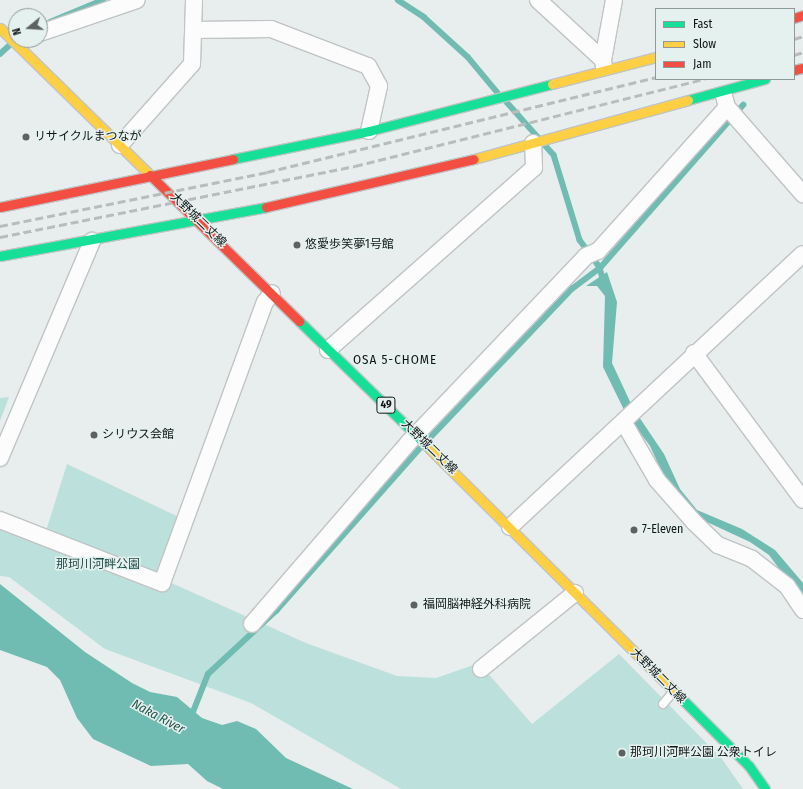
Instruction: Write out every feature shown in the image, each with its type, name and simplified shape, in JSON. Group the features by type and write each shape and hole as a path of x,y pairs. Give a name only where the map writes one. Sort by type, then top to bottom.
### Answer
{"street":[{"path":"48,30 137,0"},
{"path":"120,144 192,64 194,0"},
{"path":"538,0 604,65"},
{"path":"604,65 614,0"},
{"path":"194,30 271,29 368,66 379,86 368,131"},
{"name":"大野城二丈線","path":"28,48 120,144 199,220 328,350 416,435 749,766 765,789"},
{"path":"0,207 151,174 368,131 541,87 604,65 655,57"},
{"path":"0,256 294,202 564,135 761,80"},
{"path":"722,91 727,107 803,194"},
{"path":"252,624 416,435 592,254 727,107"},
{"path":"328,350 534,168 533,143"},
{"path":"0,458 92,240"},
{"path":"510,528 624,423 694,353 803,254"},
{"path":"0,520 162,583 265,302 272,293"},
{"path":"694,353 803,500"},
{"path":"624,423 657,480 684,513 718,544 752,559 787,586 803,610"},
{"path":"481,669 575,593"}],"lane":[{"path":"663,704 674,692"}],"green space":[{"path":"9,397 0,421 0,398"},
{"name":"那珂川河畔公園","path":"67,464 181,518 158,577 306,643 397,676 436,678 479,663 532,724 619,654 722,759 743,789 401,789 251,703 105,649 9,577 0,576 0,516 45,534"}],"water":[{"path":"607,272 617,302 612,363 633,408 664,454 680,489 697,510 742,529 775,550 803,583 803,601 769,555 750,542 694,516 668,485 650,446 626,414 603,367 605,296 597,286 586,286"},
{"name":"Naka River","path":"0,584 85,652 132,683 150,692 177,697 202,718 222,725 237,721 256,729 286,758 353,789 223,789 207,781 188,764 151,766 93,739 77,718 60,680 47,667 0,650"}],"waterway":[{"path":"50,22 103,0"},
{"path":"398,0 424,17 468,57 498,93"},
{"path":"0,54 8,47"},
{"path":"505,100 538,137"},
{"path":"428,440 572,289 600,268 743,105"},
{"path":"545,145 554,155 580,240 600,268 604,282"},
{"path":"191,717 208,674 276,611 422,446"}],"railway":[{"path":"795,39 803,36"},
{"path":"795,55 803,52"},
{"path":"0,226 267,172 655,77"},
{"path":"0,237 355,166 701,80"}],"traffic: fast":[{"path":"688,100 761,80"},
{"path":"233,159 369,131 552,84"},
{"path":"0,256 266,207"},
{"path":"299,321 430,449"},
{"path":"672,689 749,766 765,789"}],"traffic: slow":[{"path":"0,28 150,175"},
{"path":"552,84 655,57"},
{"path":"474,159 688,100"},
{"path":"430,449 672,689"}],"traffic: jam":[{"path":"795,18 803,15"},
{"path":"795,70 803,68"},
{"path":"0,207 233,159"},
{"path":"266,207 474,159"},
{"path":"150,175 299,321"}],"place":[{"name":"リサイクルまつなが","path":"26,137"},
{"name":"悠愛歩笑夢1号館","path":"297,245"},
{"name":"シリウス会館","path":"94,435"},
{"name":"7-Eleven","path":"634,530"},
{"name":"福岡脳神経外科病院","path":"414,605"},
{"name":"那珂川河畔公園 公衆トイレ","path":"622,753"}],"district":[{"name":"OSA 5-CHOME","path":"395,360"}]}
